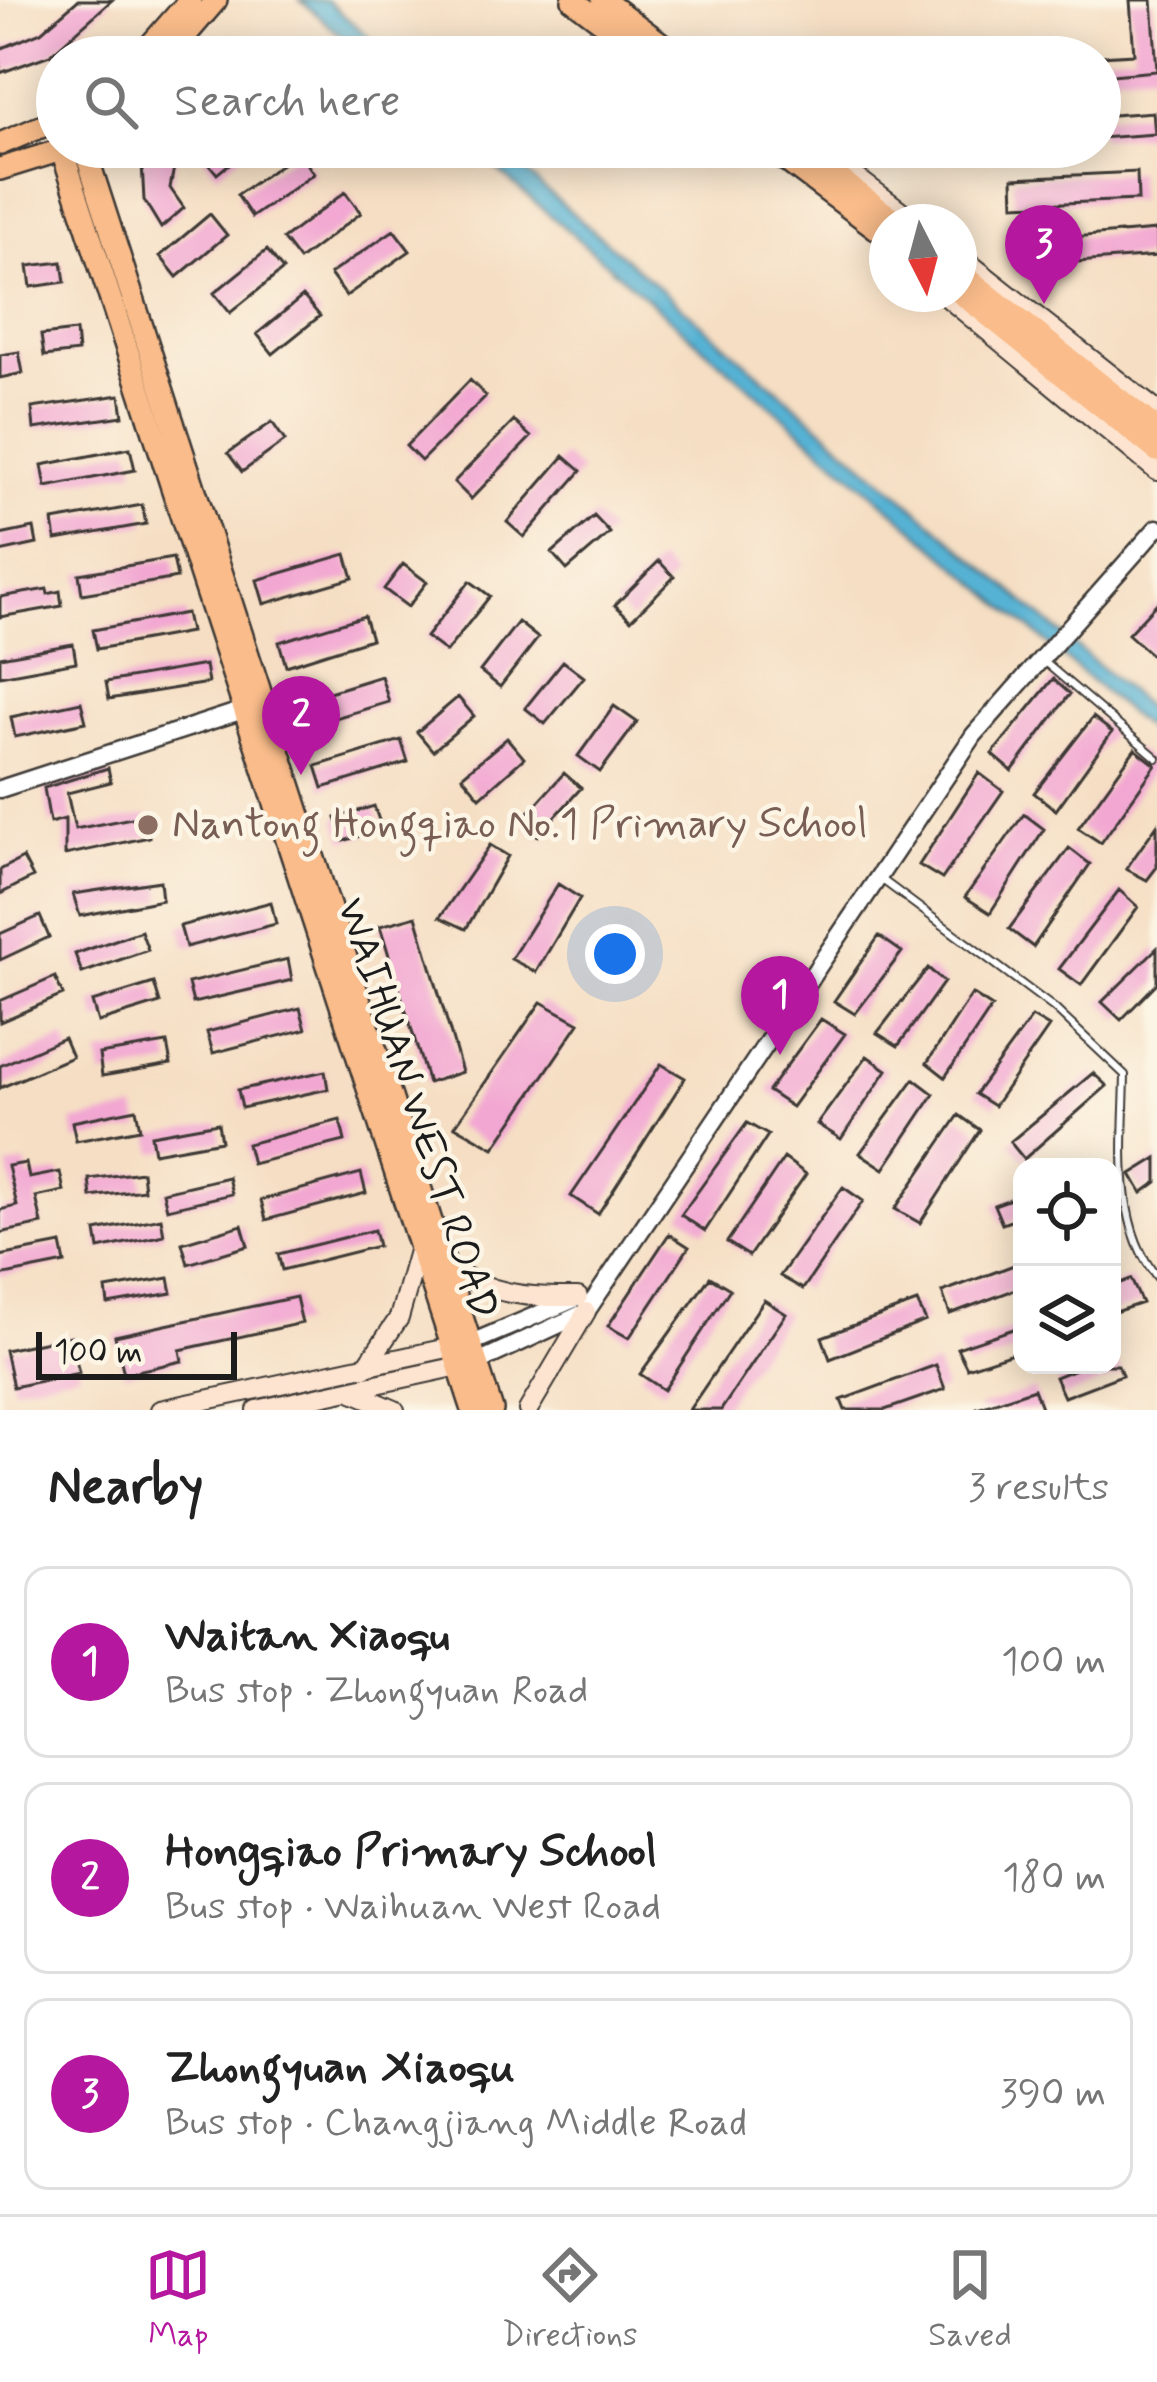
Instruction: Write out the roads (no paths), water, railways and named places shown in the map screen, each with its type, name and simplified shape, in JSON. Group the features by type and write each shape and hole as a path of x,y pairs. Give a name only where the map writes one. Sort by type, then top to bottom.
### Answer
{"main road":[{"path":"158,36 190,0"},
{"path":"185,36 216,0"},
{"path":"556,0 604,36"},
{"path":"573,0 620,36"},
{"path":"603,0 652,36"},
{"path":"620,0 667,36"},
{"path":"0,144 36,141"},
{"path":"0,169 36,152"},
{"name":"WAIHUAN WEST ROAD","path":"73,168 446,1264 472,1410"},
{"path":"780,168 869,235"},
{"path":"796,168 869,223"},
{"path":"826,168 873,204"},
{"path":"844,168 892,204"},
{"path":"977,269 1157,411"},
{"path":"977,285 1157,429"},
{"path":"977,306 1157,451"},
{"path":"966,312 1157,471"},
{"name":"WAIHUAN WEST ROAD","path":"255,706 420,1244 492,1410"},
{"path":"365,1368 399,1318 420,1244"},
{"path":"446,1264 478,1287 582,1304 528,1410"},
{"path":"160,1410 365,1368 465,1355"},
{"path":"257,1410 352,1392 465,1355"},
{"path":"352,1392 395,1410"}],"street":[{"path":"465,1355 582,1304 612,1274 974,735 1157,528"},
{"path":"0,789 255,706"}],"lane":[{"path":"1043,653 1157,758"},
{"path":"878,877 1054,1008 1124,1075 1128,1202 1136,1251 1157,1277"}],"water":[{"path":"300,0 326,0 368,36 342,36"},
{"path":"495,168 520,168 1157,716 1157,738"}],"place":[{"name":"Zhongyuan Xiaoqu","path":"1044,304"},
{"name":"Hongqiao Primary School","path":"301,775"},
{"name":"Nantong Hongqiao No.1 Primary School","path":"148,825"},
{"name":"Waitan Xiaoqu","path":"780,1055"}]}
